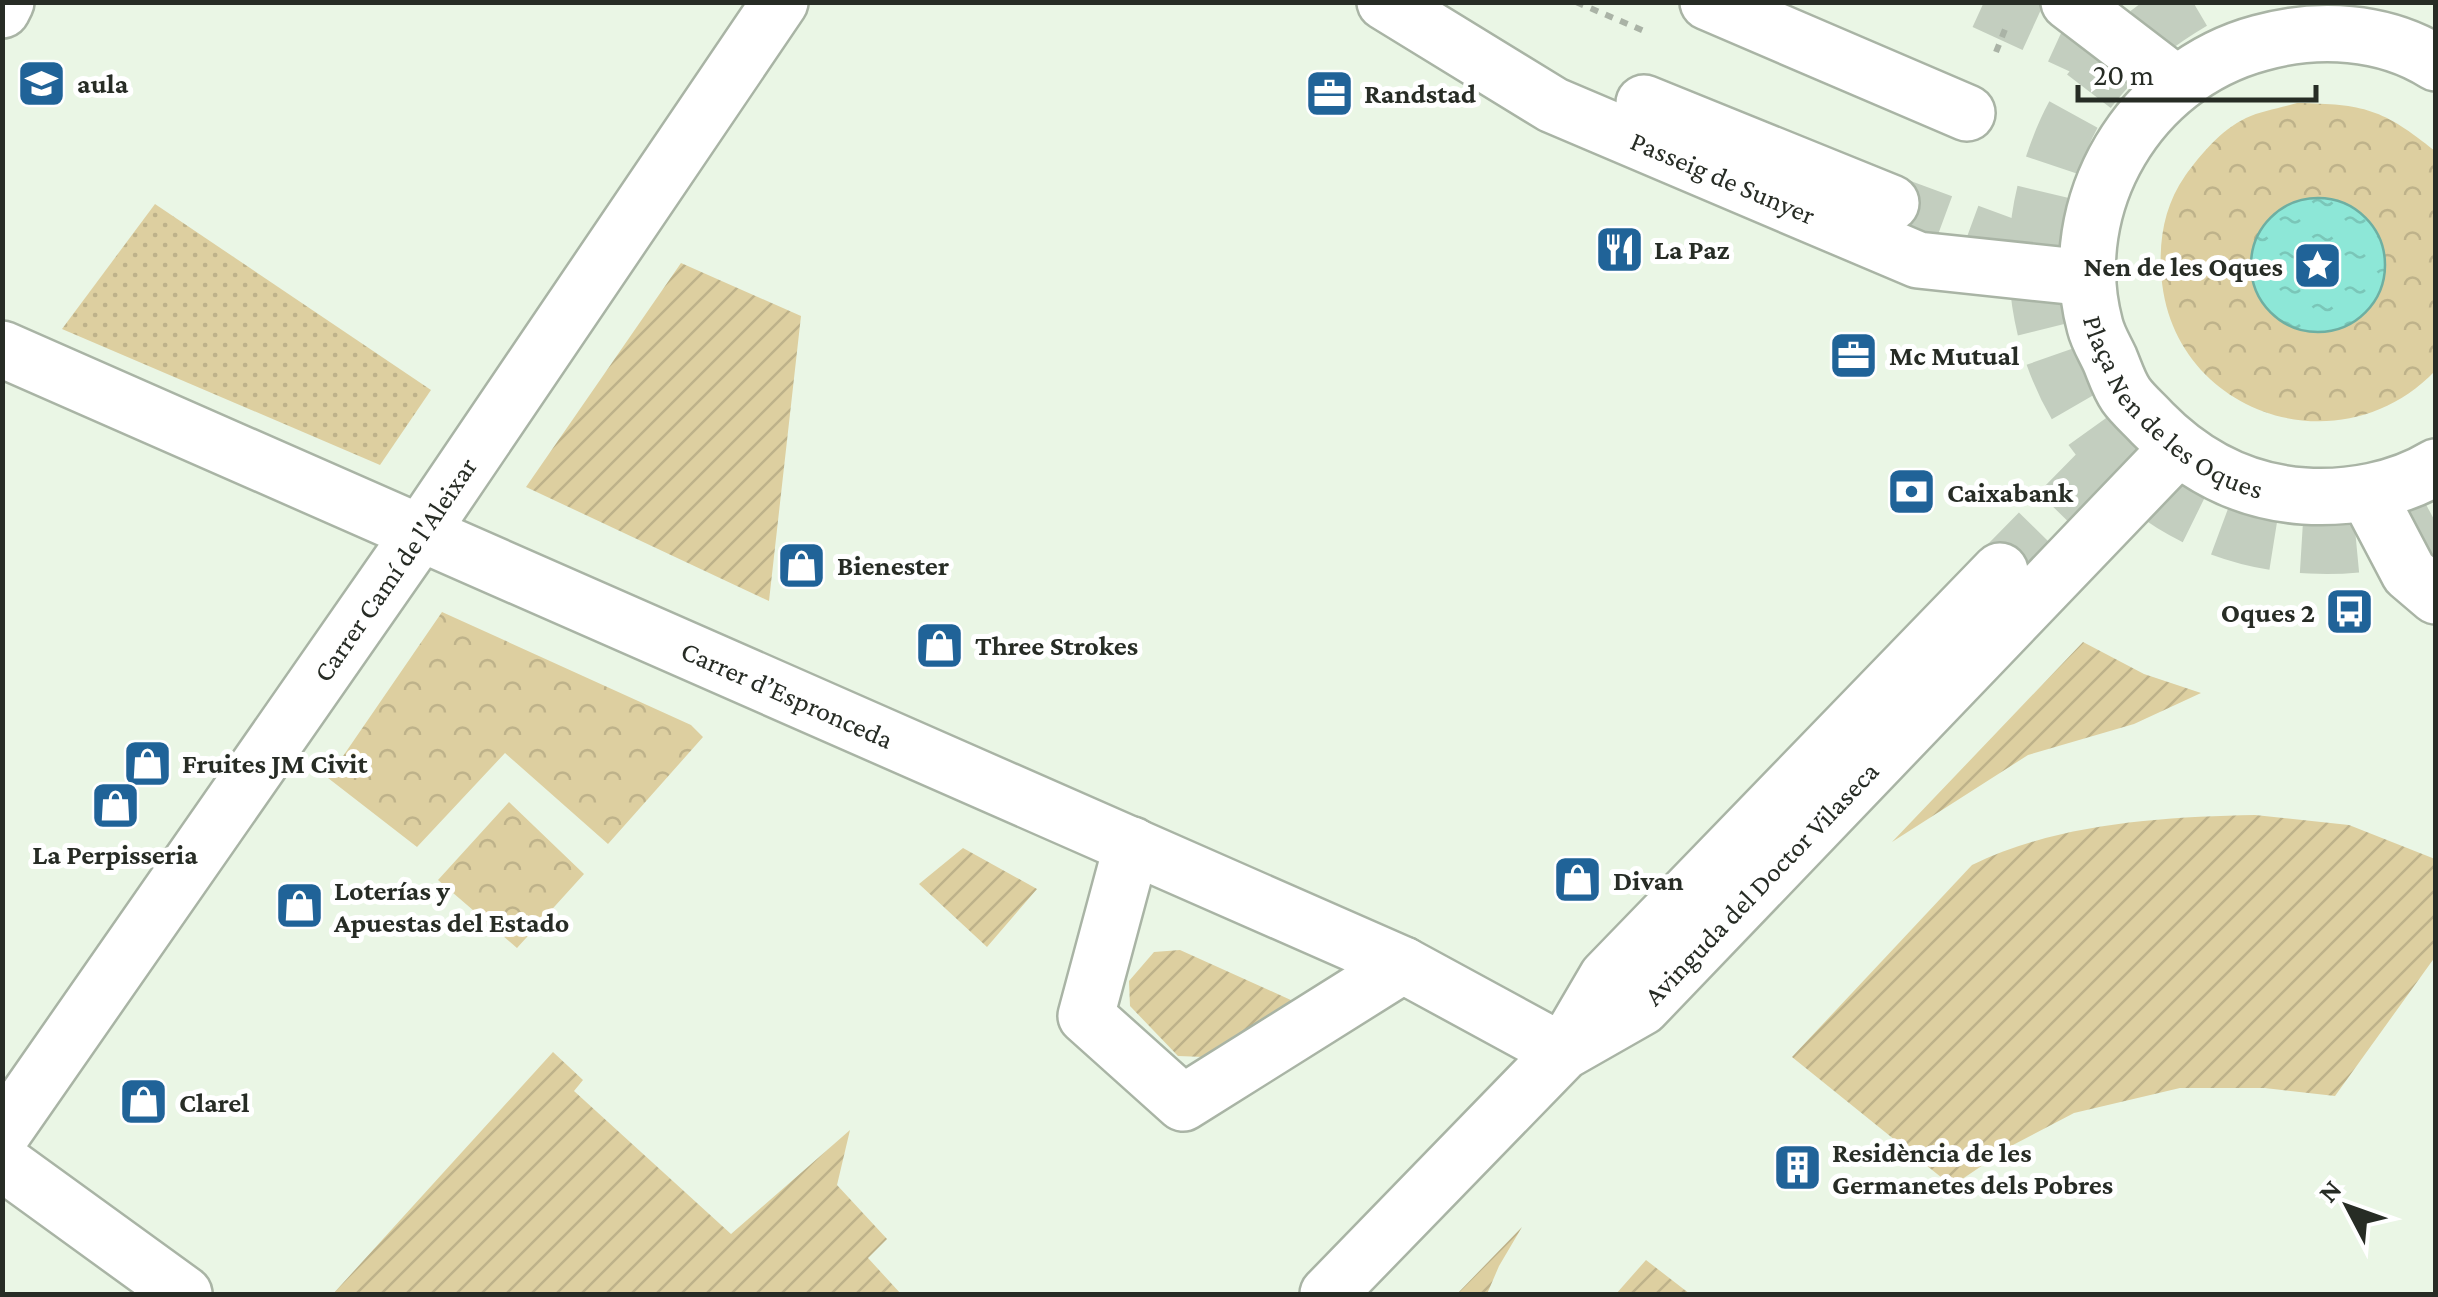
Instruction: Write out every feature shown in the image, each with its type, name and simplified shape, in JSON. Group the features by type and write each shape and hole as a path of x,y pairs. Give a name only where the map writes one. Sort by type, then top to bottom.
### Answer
{"street":[{"path":"2,10 6,2"},
{"name":"Carrer Camí de l'Aleixar","path":"2,1134 421,532 780,2"},
{"name":"Passeig de Sunyer","path":"1386,2 1552,105 1918,260 2091,302"},
{"path":"1395,2 1891,203"},
{"path":"1708,2 1967,114"},
{"path":"2069,2 2175,83"},
{"name":"Plaça Nen de les Oques","path":"2436,63 2364,36 2295,33 2231,50 2175,83 2137,123 2108,170 2092,223 2091,302 2126,396 2177,449 2224,478 2276,494 2330,498 2368,493 2436,466"},
{"name":"Carrer d’Espronceda","path":"2,349 1403,965 1563,1052"},
{"name":"Avinguda del Doctor Vilaseca","path":"1328,1294 1563,1052 1642,1006 2177,449"},
{"path":"2368,493 2410,573 2436,596"},
{"path":"1563,1052 1607,977 2000,570"},
{"path":"1132,845 1086,1016 1184,1103 1403,965"},
{"path":"2,1162 184,1294"}],"green space":[{"path":"2297,103 2340,105 2372,112 2401,126 2435,151 2435,371 2396,401 2352,418 2307,421 2264,412 2225,391 2193,360 2171,319 2161,270 2161,245 2169,209 2178,186 2198,159 2237,123"},
{"path":"155,204 431,390 380,465 62,329"},
{"path":"681,263 801,316 769,601 526,487"},
{"path":"442,612 691,725 703,737 608,844 505,753 417,847 328,778"},
{"path":"2083,642 2144,674 2201,693 2134,724 2028,755 1892,842"},
{"path":"509,802 584,874 517,948 438,880"},
{"path":"2255,815 2349,825 2435,859 2435,957 2335,1096 2265,1088 2180,1088 2074,1113 2011,1146 1952,1186 1792,1057 1972,865 2075,831 2147,821"},
{"path":"963,848 1037,889 987,947 919,884"},
{"path":"1180,950 1293,1001 1293,1018 1204,1057 1178,1056 1130,1006 1129,981 1154,952"},
{"path":"553,1052 583,1080 574,1091 731,1234 850,1130 837,1185 887,1239 868,1258 901,1294 333,1294"},
{"path":"1522,1227 1487,1294 1457,1294"},
{"path":"1646,1260 1690,1294 1616,1294"}],"water":[{"path":"2318,198 2344,203 2365,218 2380,239 2385,265 2380,291 2365,312 2344,327 2318,332 2292,327 2271,312 2256,291 2251,265 2256,239 2271,218 2292,203"}],"tunnel":[{"path":"1984,2 2113,61"},
{"path":"2193,2 2146,34 2105,72 2076,111 2054,158 2037,245 2041,310 2058,371 2089,427 2131,474 2182,511 2243,536 2310,546 2342,546 2391,540 2436,523"},
{"path":"1891,203 2035,256"},
{"path":"2000,571 2112,457"}],"place":[{"name":"aula","path":"42,83"},
{"name":"Randstad","path":"1329,93"},
{"name":"La Paz","path":"1619,249"},
{"name":"Nen de les Oques","path":"2318,266"},
{"name":"Mc Mutual","path":"1854,355"},
{"name":"Caixabank","path":"1912,492"},
{"name":"Bienester","path":"802,565"},
{"name":"Oques 2","path":"2350,612"},
{"name":"Three Strokes","path":"940,645"},
{"name":"Fruites JM Civit","path":"147,763"},
{"name":"La Perpisseria","path":"115,806"},
{"name":"Divan","path":"1578,880"},
{"name":"Loterías y Apuestas del Estado","path":"299,906"},
{"name":"Clarel","path":"144,1102"},
{"name":"Residència de les Germanetes dels Pobres","path":"1797,1168"}]}
